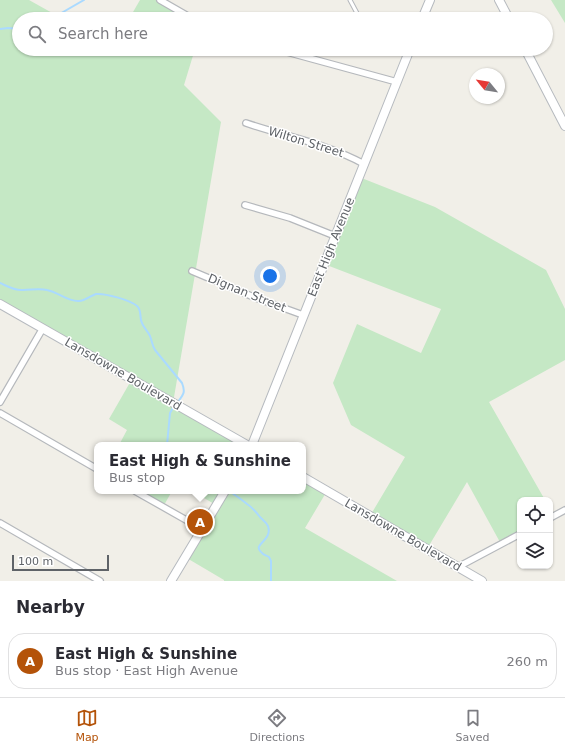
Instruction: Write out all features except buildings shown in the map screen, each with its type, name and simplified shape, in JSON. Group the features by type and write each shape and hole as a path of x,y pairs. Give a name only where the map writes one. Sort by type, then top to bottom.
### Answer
{"street":[{"path":"160,0 180,12"},
{"path":"425,12 430,0"},
{"path":"499,0 505,12"},
{"path":"302,56 397,82"},
{"name":"East High Avenue","path":"253,442 407,56"},
{"path":"529,56 565,126"},
{"name":"Wilton Street","path":"246,123 313,142 349,156 364,164"},
{"path":"245,205 296,220 335,236"},
{"name":"Dignan Street","path":"192,271 256,298 303,315"},
{"name":"Lansdowne Boulevard","path":"0,304 242,442"},
{"path":"0,402 43,328"},
{"path":"0,413 94,467"},
{"name":"Lansdowne Boulevard","path":"306,480 482,581"},
{"path":"141,494 202,529"},
{"path":"171,581 223,494"},
{"path":"553,516 565,510"},
{"path":"0,523 100,581"},
{"path":"458,567 517,536"}],"lane":[{"path":"350,0 356,12"}],"green space":[{"path":"0,0 29,0 50,12 12,12 12,56 193,56 184,85 221,122 173,403 242,442 121,442 127,430 109,419 132,379 0,304"},
{"path":"140,0 160,0 181,12 133,12"},
{"path":"551,0 565,0 565,23"},
{"path":"359,177 435,207 546,270 565,309 565,360 489,402 543,497 517,497 517,536 501,544 467,482 427,549 370,516 405,457 351,425 333,383 357,324 421,353 441,309 324,264"},
{"path":"306,479 327,491 305,528 397,581 224,581 185,557 216,505 197,494 306,494"},
{"path":"140,494 170,494 163,507"}],"waterway":[{"path":"63,12 84,0"},
{"path":"0,29 12,28"},
{"path":"0,283 17,290 47,290 75,301 83,300 96,294 111,296 123,299 137,306 140,310 143,326 150,336 155,350 182,383 184,389 183,394 177,403"},
{"path":"167,442 170,413 174,406"},
{"path":"233,494 251,507 268,526 268,535 259,549 263,554 269,557 271,561 271,581"}],"place":[{"name":"East High & Sunshine","path":"200,522"}]}
